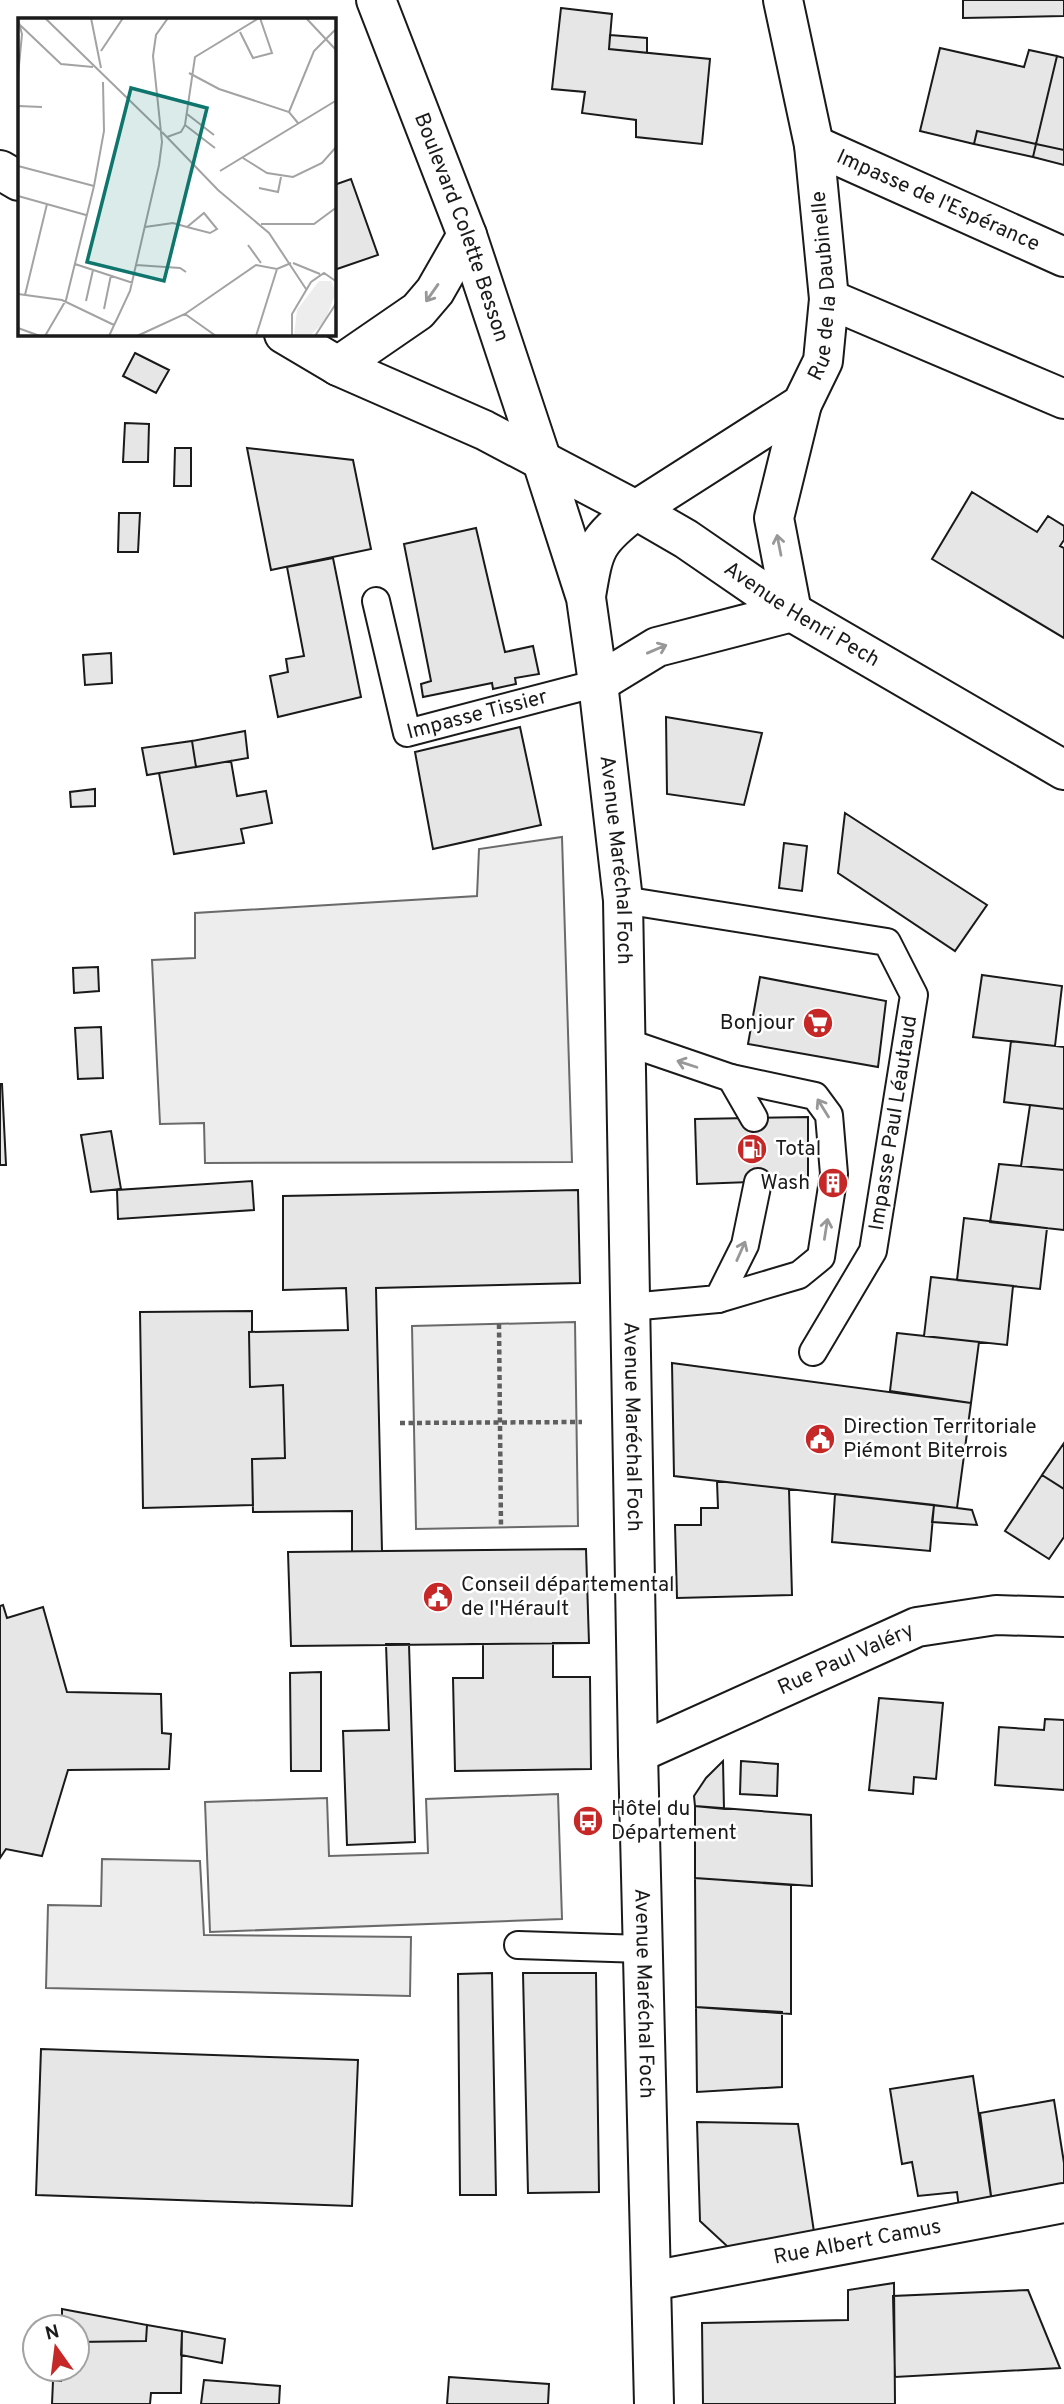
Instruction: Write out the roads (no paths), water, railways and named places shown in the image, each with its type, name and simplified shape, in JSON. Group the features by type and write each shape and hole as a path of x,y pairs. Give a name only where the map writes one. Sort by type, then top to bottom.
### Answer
{"main road":[{"name":"Boulevard Colette Besson","path":"376,0 467,235 541,458"},
{"name":"Rue de la Daubinelle","path":"783,0 814,145 829,299 823,361 802,404 774,518 792,611"},
{"name":"Impasse de l'Espérance","path":"814,145 1064,257"},
{"path":"0,170 18,180"},
{"path":"338,366 418,312 435,291 467,235"},
{"path":"829,299 1064,399"},
{"name":"Avenue Henri Pech","path":"287,336 338,366 484,430 636,510 686,539 792,611 1064,770"},
{"name":"Rue de la Daubinelle","path":"586,598 593,555 609,530 802,404"},
{"name":"Avenue Maréchal Foch","path":"541,458 586,598 623,900 653,2404"},
{"path":"598,683 657,647 792,611"},
{"name":"Rue Paul Valéry","path":"638,1753 917,1627 996,1615 1064,1617"},
{"name":"Rue Albert Camus","path":"651,2281 1064,2203"}],"lane":[{"name":"Impasse Tissier","path":"376,601 407,733 598,683"},
{"name":"Impasse Paul Léautaud","path":"623,900 887,942 914,995 873,1251 813,1352"},
{"path":"626,1042 731,1078 815,1096 829,1115 834,1174 821,1257 799,1275 718,1299 630,1307"},
{"path":"731,1078 754,1118"},
{"path":"718,1299 745,1245 758,1182"},
{"path":"518,1945 643,1949"}],"place":[{"name":"Bonjour","path":"818,1023"},
{"name":"Total","path":"752,1149"},
{"name":"Wash","path":"833,1183"},
{"name":"Direction Territoriale Piémont Biterrois","path":"820,1439"},
{"name":"Conseil départemental de l'Hérault","path":"438,1597"},
{"name":"Hôtel du Département","path":"588,1821"}]}
